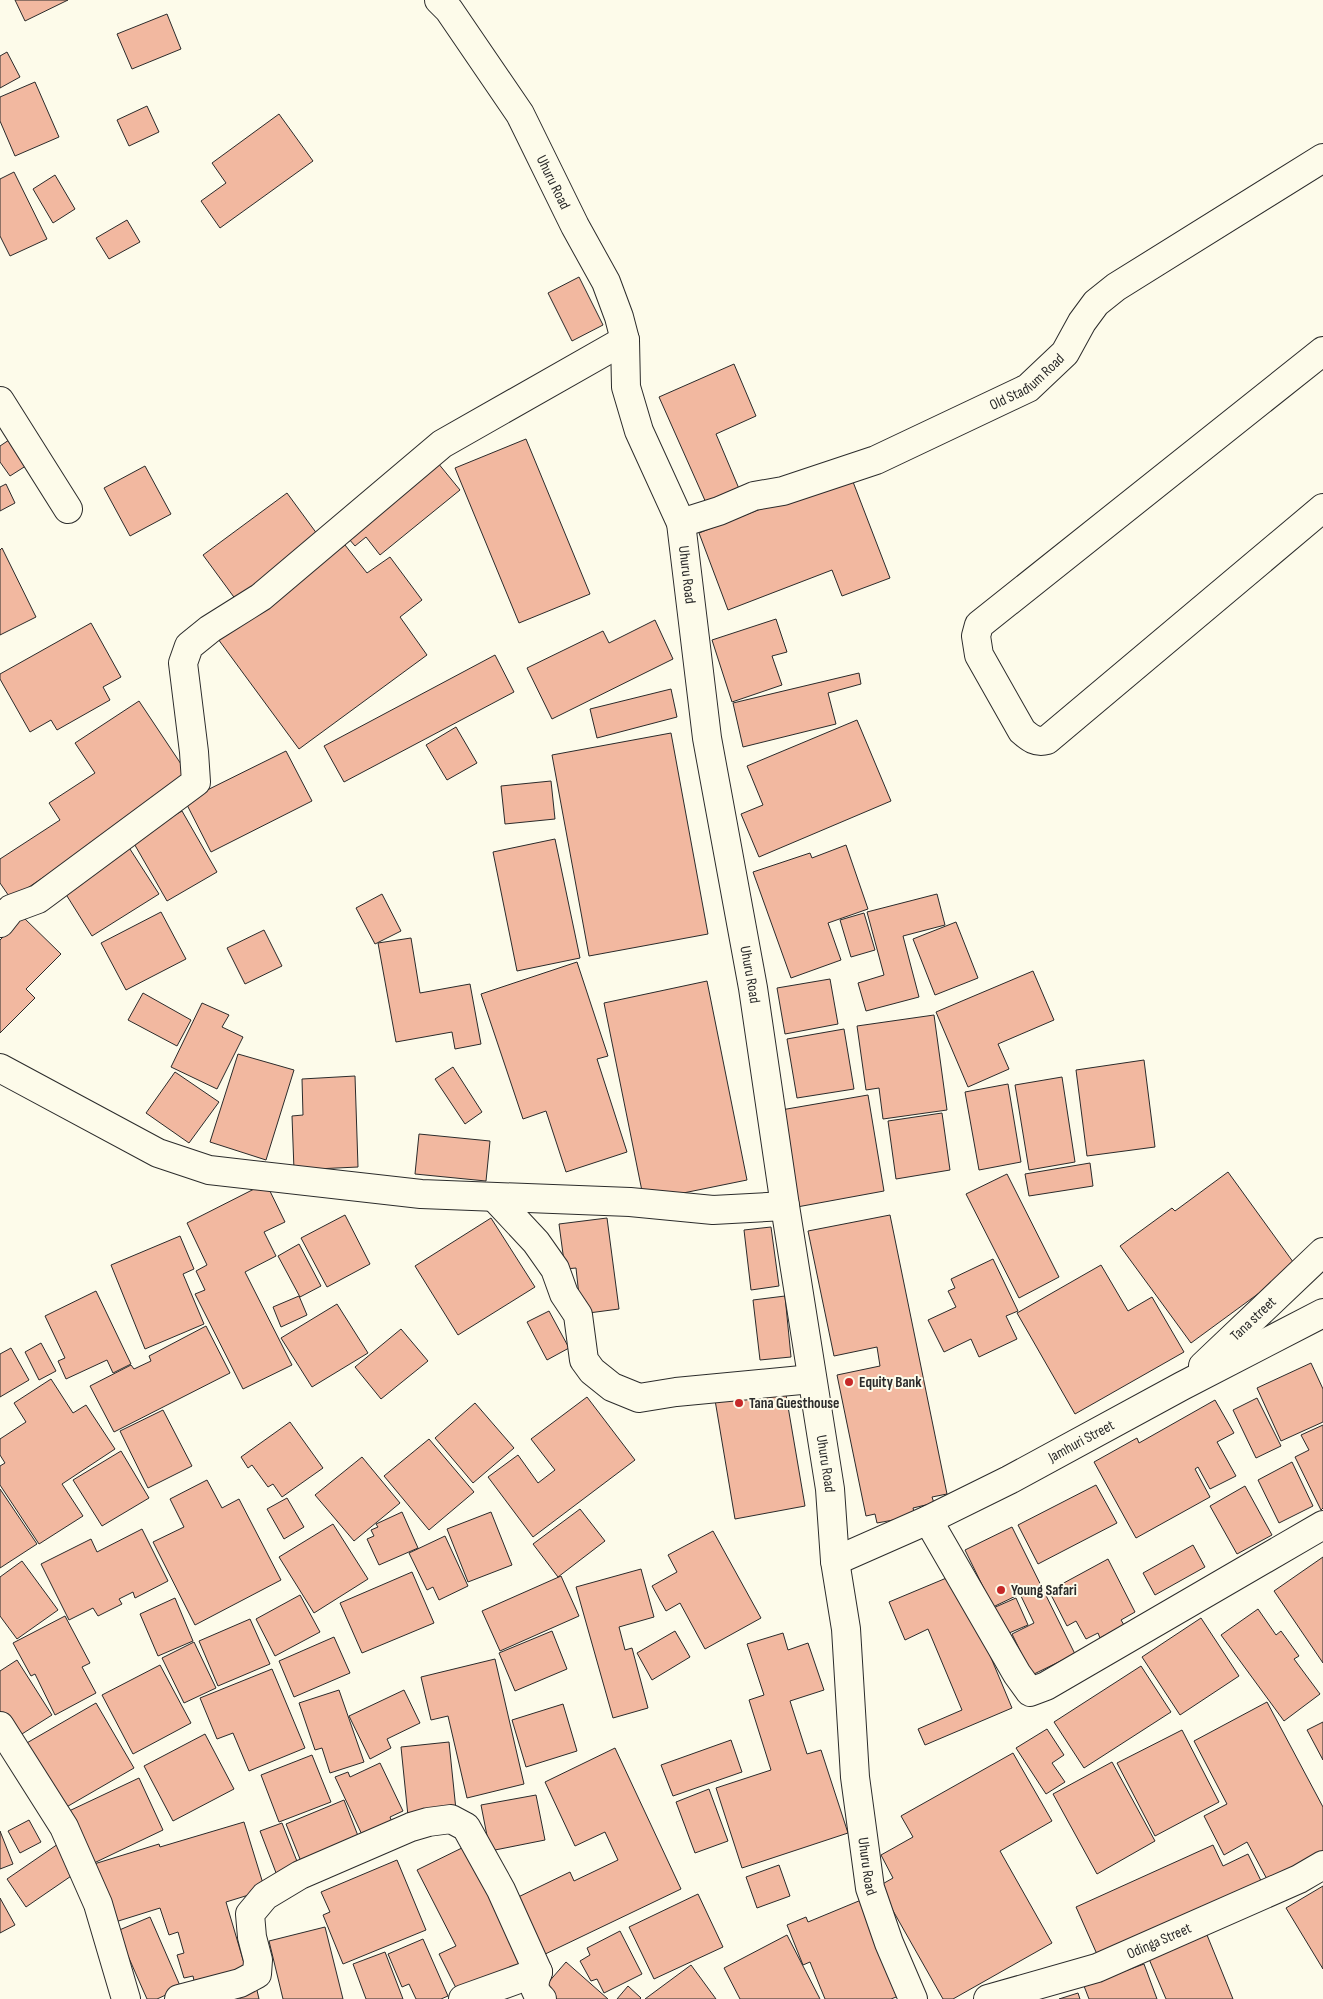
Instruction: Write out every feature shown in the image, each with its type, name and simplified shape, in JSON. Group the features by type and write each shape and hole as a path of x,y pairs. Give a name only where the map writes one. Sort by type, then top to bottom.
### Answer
{"street":[{"name":"Uhuru Road","path":"439,0 449,10 520,114 575,226 606,282 625,340 626,387 639,431 680,523 707,738 753,988 830,1489 835,1560 846,1628 855,1777 870,1888 889,1943 913,1999"},
{"name":"Old Stadium Road","path":"680,523 719,512 754,496 783,491 876,460 1028,388 1065,353 1082,322 1096,303 1116,287 1323,158"},
{"path":"0,923 11,909 38,899 196,782 184,663 189,646 210,629 261,597 442,444 625,340"},
{"path":"1323,351 979,626 976,636 978,655 1022,731 1033,740 1040,742 1047,740 1323,508"},
{"path":"0,401 68,508"},
{"path":"0,1068 158,1153 209,1170 421,1194 630,1202 713,1210 785,1206"},
{"path":"495,1198 536,1242 555,1269 564,1294 578,1315 584,1360 592,1371 612,1387 640,1398 676,1392 812,1379"},
{"name":"Tana street","path":"1182,1386 1273,1298 1321,1261"},
{"name":"Jamhuri Street","path":"835,1560 928,1520 1010,1480 1182,1386 1323,1313"},
{"path":"928,1520 1017,1674 1030,1692 1046,1686 1323,1524"},
{"path":"0,1726 64,1827 98,1904 126,1999"},
{"path":"179,1999 219,1994 257,1974 258,1960 252,1937 250,1914 265,1896 300,1875 411,1827 428,1822 451,1819 466,1828 501,1890 538,1972 534,1982 535,1992 542,1999"},
{"name":"Odinga Street","path":"988,1999 1097,1968 1299,1880 1323,1865"},
{"path":"463,1999 496,1989 538,1972"}],"building":[{"path":"15,0 68,0 25,21"},
{"path":"167,14 181,49 132,69 117,34"},
{"path":"7,52 20,77 0,88 0,56"},
{"path":"35,82 59,137 15,156 0,121 0,97"},
{"path":"147,106 159,132 129,146 117,120"},
{"path":"279,114 313,161 220,228 201,201 226,183 212,163"},
{"path":"14,172 47,239 10,256 0,236 0,179"},
{"path":"55,175 75,209 53,223 33,189"},
{"path":"127,220 140,242 109,259 96,238"},
{"path":"579,277 603,325 572,341 548,293"},
{"path":"734,364 756,416 716,434 740,491 707,505 659,397"},
{"path":"15,436 32,462 10,476 0,462 0,446"},
{"path":"526,439 590,594 519,623 455,468"},
{"path":"433,457 460,490 380,555 366,537 355,546 342,531"},
{"path":"145,466 171,514 130,536 104,488"},
{"path":"850,474 890,578 842,596 832,570 728,610 699,533"},
{"path":"6,484 15,503 0,511 0,487"},
{"path":"287,493 323,542 239,604 203,555"},
{"path":"345,545 367,573 390,557 422,600 400,617 427,655 299,749 218,639"},
{"path":"2,548 36,617 0,635 0,550"},
{"path":"776,619 787,652 772,656 782,685 732,702 712,640"},
{"path":"655,620 673,659 552,719 527,668 603,631 609,643"},
{"path":"91,623 121,677 103,687 110,700 57,730 51,720 30,732 0,679 0,674"},
{"path":"495,655 514,692 344,782 324,746"},
{"path":"859,673 861,684 828,693 836,724 743,747 733,703"},
{"path":"671,689 677,717 597,738 590,709"},
{"path":"139,701 191,779 11,899 0,883 0,859 60,820 49,803 95,773 75,743"},
{"path":"857,720 891,801 759,857 741,814 763,805 747,766"},
{"path":"456,727 477,763 447,780 426,745"},
{"path":"671,733 708,934 589,956 552,755"},
{"path":"286,751 312,801 211,852 185,801"},
{"path":"551,781 555,819 505,824 501,786"},
{"path":"182,811 217,872 167,901 132,840"},
{"path":"555,839 580,958 517,971 493,852"},
{"path":"846,845 868,909 828,923 841,960 791,978 753,872 810,853 812,858"},
{"path":"128,846 159,894 92,936 62,888"},
{"path":"382,894 401,931 375,944 356,908"},
{"path":"937,894 945,925 903,936 919,997 866,1011 858,983 884,975 867,912"},
{"path":"161,912 186,959 126,990 101,943"},
{"path":"864,913 875,950 851,957 840,920"},
{"path":"23,917 61,954 26,989 35,998 0,1033 0,940"},
{"path":"956,922 978,978 935,995 913,939"},
{"path":"264,930 282,966 245,984 227,948"},
{"path":"411,938 420,993 470,984 481,1044 455,1049 452,1032 396,1042 378,943"},
{"path":"577,962 608,1056 597,1059 627,1152 566,1172 546,1111 523,1119 481,994"},
{"path":"1033,971 1054,1020 998,1044 1009,1069 968,1087 936,1012"},
{"path":"830,979 838,1024 785,1034 777,988"},
{"path":"707,981 747,1180 644,1201 604,1003"},
{"path":"143,993 191,1020 177,1046 128,1020"},
{"path":"202,1003 229,1015 222,1027 243,1037 217,1089 171,1067"},
{"path":"934,1015 947,1110 883,1119 879,1088 866,1090 857,1026"},
{"path":"844,1029 854,1089 797,1098 787,1039"},
{"path":"238,1054 294,1070 266,1160 210,1142"},
{"path":"1144,1060 1155,1147 1087,1156 1076,1070"},
{"path":"453,1067 482,1112 465,1124 435,1079"},
{"path":"175,1072 219,1102 189,1143 146,1113"},
{"path":"355,1076 358,1167 294,1170 292,1116 303,1115 302,1079"},
{"path":"1062,1077 1075,1162 1029,1170 1015,1085"},
{"path":"1008,1084 1021,1162 979,1170 965,1092"},
{"path":"868,1095 884,1191 797,1207 781,1110"},
{"path":"942,1113 950,1170 896,1179 888,1121"},
{"path":"419,1134 490,1141 486,1181 415,1174"},
{"path":"1090,1163 1093,1186 1029,1196 1025,1174"},
{"path":"1228,1172 1296,1266 1191,1343 1120,1246 1172,1208 1175,1211"},
{"path":"1007,1174 1059,1277 1019,1298 966,1194"},
{"path":"266,1183 285,1222 264,1232 276,1256 245,1272 292,1365 243,1389 195,1294 205,1290 196,1271 207,1265 187,1223"},
{"path":"345,1215 370,1264 327,1287 301,1238"},
{"path":"890,1215 947,1494 932,1497 934,1503 913,1508 915,1516 877,1523 875,1514 866,1516 837,1375 880,1366 877,1347 834,1356 808,1231"},
{"path":"491,1218 535,1287 458,1335 415,1266"},
{"path":"607,1218 619,1309 581,1314 576,1268 565,1269 559,1224"},
{"path":"771,1227 779,1286 751,1290 744,1230"},
{"path":"180,1236 194,1269 183,1274 204,1324 145,1349 111,1265"},
{"path":"299,1244 321,1286 300,1297 278,1256"},
{"path":"993,1259 1018,1311 1006,1316 1017,1339 979,1357 971,1339 944,1352 928,1320 956,1307 948,1291 955,1288 951,1279"},
{"path":"1101,1265 1128,1311 1152,1297 1184,1352 1075,1414 1017,1313"},
{"path":"96,1291 131,1364 113,1373 107,1360 66,1379 58,1361 65,1358 45,1316"},
{"path":"299,1296 307,1315 281,1327 273,1307"},
{"path":"785,1296 791,1357 760,1360 753,1300"},
{"path":"337,1304 368,1353 312,1387 281,1338"},
{"path":"549,1311 569,1348 547,1360 527,1322"},
{"path":"206,1326 230,1373 114,1432 90,1386 131,1365 134,1369 151,1361 149,1356"},
{"path":"401,1329 428,1361 381,1399 355,1367"},
{"path":"41,1343 56,1371 39,1380 25,1352"},
{"path":"11,1348 29,1380 0,1397 0,1354"},
{"path":"1311,1363 1323,1389 1323,1422 1281,1441 1257,1388"},
{"path":"51,1379 73,1413 86,1405 115,1449 62,1484 83,1516 39,1544 0,1485 0,1466 5,1463 0,1455 0,1439 26,1422 14,1403"},
{"path":"785,1389 805,1506 735,1519 715,1400"},
{"path":"587,1397 635,1460 533,1537 488,1477 518,1455 538,1483 555,1470 531,1439"},
{"path":"1257,1398 1281,1446 1256,1458 1233,1410"},
{"path":"1215,1400 1234,1433 1217,1442 1236,1476 1210,1489 1198,1467 1195,1469 1210,1497 1136,1538 1094,1462 1137,1438 1139,1443"},
{"path":"475,1403 514,1448 473,1483 435,1438"},
{"path":"163,1410 192,1466 148,1488 120,1431"},
{"path":"290,1422 323,1468 282,1497 273,1484 268,1487 252,1465 248,1468 241,1457"},
{"path":"1323,1425 1323,1508 1321,1510 1295,1457 1309,1450 1301,1435"},
{"path":"429,1439 474,1492 429,1530 384,1476"},
{"path":"121,1451 149,1498 102,1526 73,1480"},
{"path":"362,1457 400,1503 354,1541 315,1495"},
{"path":"1292,1462 1313,1506 1279,1523 1258,1480"},
{"path":"207,1480 222,1508 239,1499 281,1580 195,1625 153,1542 184,1527 170,1499"},
{"path":"1096,1485 1117,1523 1038,1564 1018,1525"},
{"path":"1245,1486 1272,1535 1237,1554 1210,1506"},
{"path":"0,1489 37,1544 0,1568"},
{"path":"287,1498 304,1527 284,1539 267,1509"},
{"path":"580,1509 605,1541 558,1577 533,1544"},
{"path":"402,1512 418,1548 379,1565 367,1539 374,1536 371,1530 378,1527 376,1524"},
{"path":"491,1512 512,1565 468,1582 447,1529"},
{"path":"333,1524 368,1579 314,1613 279,1557"},
{"path":"1012,1527 1075,1654 1032,1675 1012,1634 1034,1623 1020,1594 993,1607 965,1550"},
{"path":"142,1529 168,1581 135,1598 133,1592 119,1599 122,1604 98,1616 93,1608 69,1620 41,1564 91,1539 97,1552"},
{"path":"713,1531 761,1618 705,1649 680,1603 666,1611 652,1586 677,1572 668,1555"},
{"path":"445,1536 468,1586 439,1600 433,1587 427,1590 409,1553"},
{"path":"1193,1545 1205,1567 1155,1595 1143,1573"},
{"path":"1323,1557 1323,1663 1274,1591"},
{"path":"1108,1559 1135,1612 1121,1620 1124,1625 1100,1638 1098,1633 1086,1639 1076,1621 1067,1626 1049,1591"},
{"path":"22,1561 58,1610 17,1639 0,1616 0,1577"},
{"path":"641,1569 654,1617 619,1627 625,1650 632,1648 648,1708 613,1718 576,1587"},
{"path":"412,1572 434,1623 362,1653 340,1603"},
{"path":"956,1574 1012,1708 925,1745 918,1729 962,1710 928,1629 905,1640 889,1602"},
{"path":"561,1576 579,1616 500,1651 482,1611"},
{"path":"300,1595 320,1632 275,1656 256,1619"},
{"path":"175,1598 193,1641 158,1656 140,1614"},
{"path":"1016,1598 1028,1625 1002,1636 991,1609"},
{"path":"1258,1609 1276,1635 1281,1631 1299,1656 1294,1659 1320,1694 1284,1721 1221,1635"},
{"path":"65,1616 90,1663 82,1667 96,1693 55,1715 35,1674 31,1676 13,1643"},
{"path":"1201,1618 1239,1676 1180,1715 1142,1657"},
{"path":"250,1619 270,1664 218,1686 199,1641"},
{"path":"552,1631 567,1669 515,1691 499,1653"},
{"path":"675,1631 690,1657 652,1680 637,1653"},
{"path":"783,1633 788,1650 808,1643 824,1690 790,1701 807,1754 821,1750 848,1833 742,1868 716,1788 771,1770 749,1700 764,1695 747,1644"},
{"path":"334,1637 350,1673 294,1697 279,1661"},
{"path":"194,1642 216,1688 184,1703 162,1658"},
{"path":"495,1659 524,1784 467,1798 448,1716 431,1720 421,1677"},
{"path":"17,1660 52,1715 14,1739 0,1717 0,1671"},
{"path":"160,1665 191,1723 133,1754 102,1695"},
{"path":"1141,1666 1171,1712 1084,1768 1054,1722"},
{"path":"272,1669 305,1748 249,1771 233,1733 217,1739 200,1698"},
{"path":"339,1690 364,1762 330,1773 322,1748 315,1750 299,1703"},
{"path":"404,1690 420,1723 387,1739 391,1748 370,1759 349,1716"},
{"path":"1267,1702 1323,1807 1323,1852 1268,1881 1247,1842 1224,1855 1204,1816 1227,1804 1194,1741"},
{"path":"96,1703 134,1768 63,1809 25,1744"},
{"path":"563,1704 577,1751 526,1767 512,1720"},
{"path":"1323,1722 1323,1760 1307,1730"},
{"path":"1047,1729 1064,1755 1052,1763 1065,1782 1046,1794 1016,1748"},
{"path":"1182,1730 1219,1802 1155,1836 1117,1763"},
{"path":"205,1734 234,1789 173,1821 144,1766"},
{"path":"731,1740 742,1772 673,1796 661,1765"},
{"path":"449,1742 456,1810 408,1816 401,1747"},
{"path":"615,1748 681,1889 539,1957 512,1900 570,1872 574,1881 618,1860 605,1832 575,1846 545,1782"},
{"path":"1013,1753 1052,1821 1000,1851 1052,1943 953,1999 943,1999 879,1886 893,1878 881,1855 913,1837 901,1816"},
{"path":"312,1755 331,1802 279,1822 261,1775"},
{"path":"1112,1762 1155,1841 1097,1874 1053,1794"},
{"path":"380,1763 403,1811 390,1817 393,1825 364,1839 335,1777 348,1772 350,1777"},
{"path":"139,1778 163,1830 94,1863 69,1811"},
{"path":"709,1789 728,1841 695,1853 676,1802"},
{"path":"536,1795 545,1840 490,1851 481,1805"},
{"path":"344,1800 362,1846 304,1869 286,1824"},
{"path":"29,1820 41,1842 20,1853 8,1831"},
{"path":"244,1822 265,1890 226,1902 246,1970 195,1985 193,1976 184,1978 177,1955 184,1953 178,1932 169,1935 160,1908 112,1923 94,1864 159,1844 160,1847"},
{"path":"282,1823 300,1869 278,1878 260,1831"},
{"path":"0,1831 13,1864 0,1869"},
{"path":"58,1844 77,1872 26,1907 7,1879"},
{"path":"470,1844 529,1962 460,1996 439,1954 456,1946 417,1870"},
{"path":"1213,1845 1223,1866 1248,1854 1264,1887 1100,1961 1076,1907"},
{"path":"397,1860 426,1930 343,1964 323,1915 330,1912 321,1892"},
{"path":"779,1865 790,1896 757,1908 746,1877"},
{"path":"1323,1886 1323,1969 1286,1908"},
{"path":"698,1894 723,1947 654,1979 629,1927"},
{"path":"0,1898 15,1925 0,1933"},
{"path":"866,1898 904,1994 891,1999 825,1999 810,1962 803,1965 787,1925 806,1917 808,1922"},
{"path":"150,1917 181,1988 157,1999 147,1999 117,1931"},
{"path":"325,1927 343,1999 283,1999 269,1941"},
{"path":"620,1931 642,1974 604,1993 597,1979 591,1981 580,1961 590,1955 587,1948"},
{"path":"787,1935 820,1999 740,1999 724,1968"},
{"path":"1207,1935 1233,1999 1166,1999 1149,1959"},
{"path":"423,1939 448,1996 441,1999 416,1999 409,1984 402,1987 388,1954"},
{"path":"385,1952 403,1999 366,1999 353,1964"},
{"path":"566,1962 608,1999 548,1999 540,1992"},
{"path":"1144,1964 1157,1999 1089,1999 1084,1986"},
{"path":"691,1965 716,1999 645,1999"},
{"path":"256,1986 259,1999 240,1999 238,1990"},
{"path":"628,1986 641,1998 640,1999 617,1999"},
{"path":"1078,1993 1080,1999 1059,1999"}],"place":[{"name":"Equity Bank","path":"849,1382"},
{"name":"Tana Guesthouse","path":"739,1403"},
{"name":"Young Safari","path":"1001,1590"}]}
